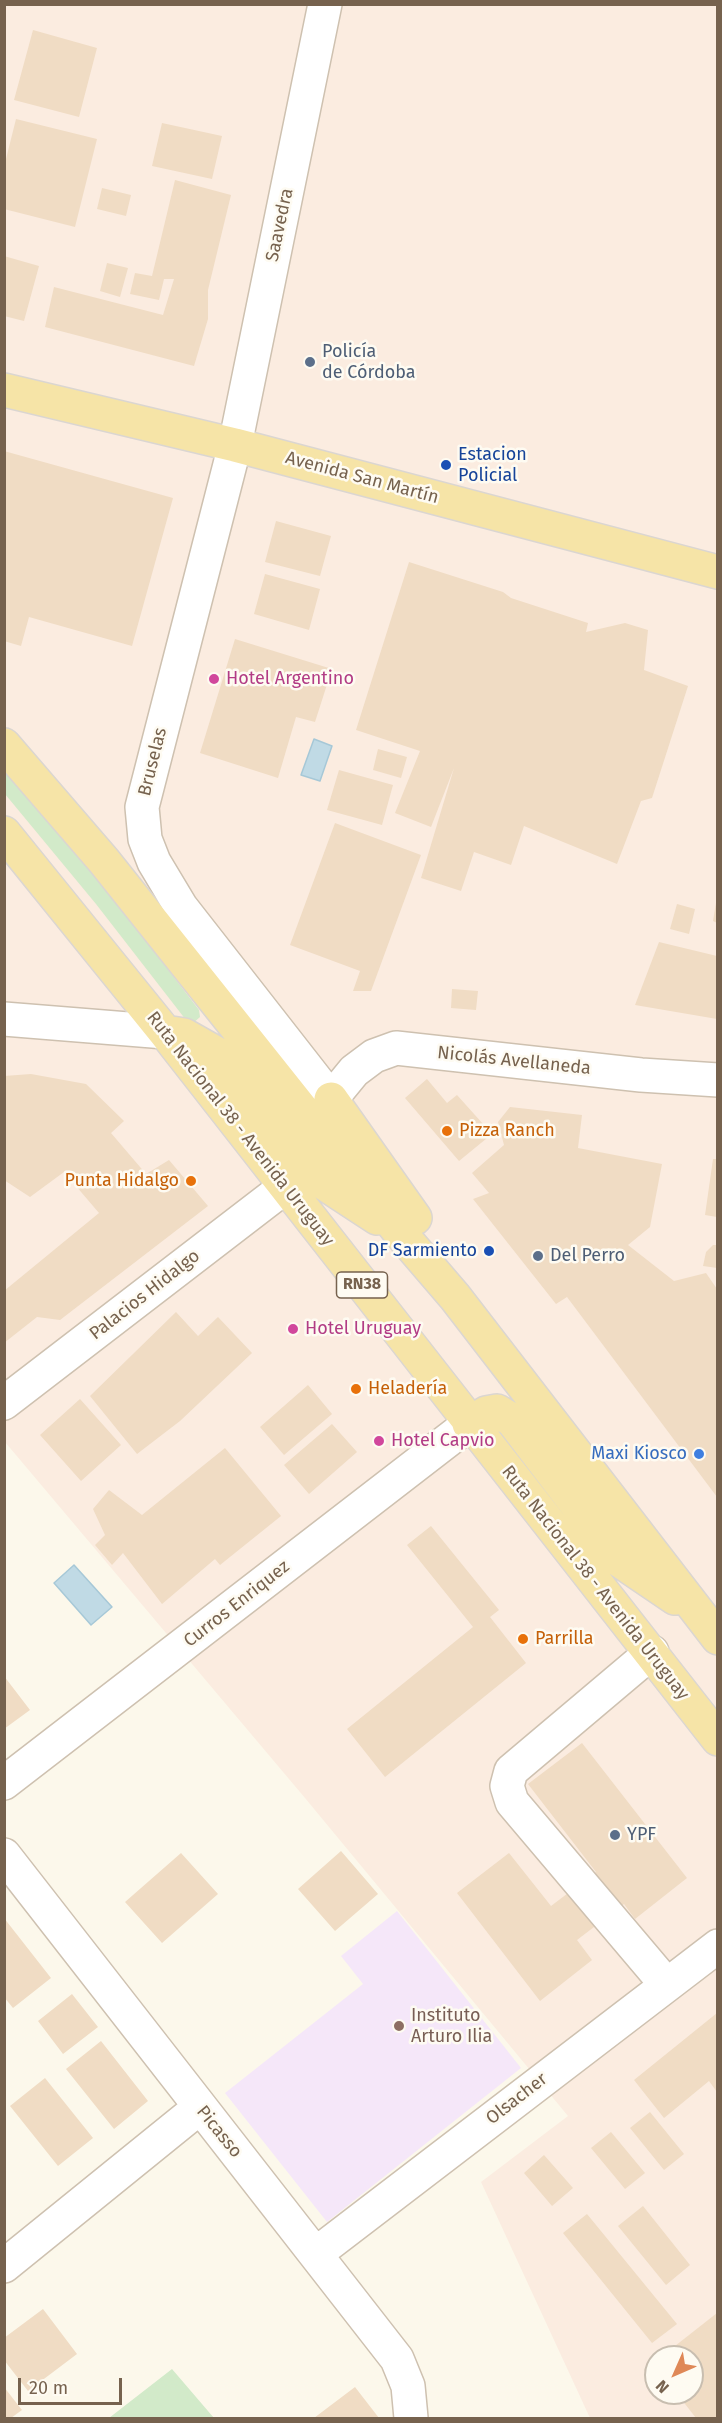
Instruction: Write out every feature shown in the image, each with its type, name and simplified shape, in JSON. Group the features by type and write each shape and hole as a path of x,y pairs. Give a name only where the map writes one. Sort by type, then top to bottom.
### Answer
{"main road":[{"name":"Avenida San Martín","path":"4,390 235,445 717,572"},
{"path":"4,745 104,861 401,1234 455,1297 708,1626"},
{"name":"Ruta Nacional 38 - Avenida Uruguay","path":"4,833 165,1032 469,1424 652,1652 717,1739"},
{"path":"165,1032 184,1035 223,1057 243,1077 325,1184 401,1234"},
{"path":"331,1099 454,1271 455,1297"},
{"path":"469,1424 486,1413 497,1411 512,1420 619,1560 708,1626"}],"street":[{"name":"Saavedra","path":"235,445 326,4"},
{"name":"Bruselas","path":"235,445 142,807 145,839 154,862 181,907 331,1099"},
{"path":"4,1019 165,1032"},
{"name":"Nicolás Avellaneda","path":"331,1099 354,1071 374,1056 396,1048 641,1075 717,1080"},
{"name":"Palacios Hidalgo","path":"4,1403 285,1187"},
{"name":"Curros Enriquez","path":"4,1783 469,1424"},
{"path":"652,1652 511,1771 507,1786 512,1802 666,1984"},
{"name":"Picasso","path":"4,1855 199,2108 317,2253 398,2359 408,2386 411,2418"},
{"name":"Olsacher","path":"317,2253 717,1946"},
{"path":"4,2266 199,2108"}],"shaded area":[{"path":"4,5 717,5 717,2418 590,2418 481,2182 568,2116 305,1798 5,1442"},
{"name":"Instituto Arturo Ilia","path":"397,1911 521,2068 327,2222 225,2093 363,1984 341,1956"}],"green space":[{"path":"4,769 107,890 199,1010 200,1017 192,1024 186,1020 96,904 5,794"},
{"path":"172,2369 214,2418 109,2418"}],"water":[{"path":"314,739 332,746 320,781 301,775"},
{"path":"74,1565 112,1607 91,1625 54,1583"}],"building":[{"path":"33,30 97,48 79,117 14,100"},
{"path":"16,119 97,139 75,227 4,209 4,167"},
{"path":"162,123 222,136 212,179 152,166"},
{"path":"175,180 231,195 208,290 208,319 194,366 45,327 54,287 163,315 174,279 164,279 159,300 130,294 135,273 152,276"},
{"path":"102,188 131,195 126,216 97,209"},
{"path":"4,256 39,266 24,321 4,316"},
{"path":"107,263 128,268 120,297 100,291"},
{"path":"4,451 173,498 132,646 29,617 21,646 4,641"},
{"path":"276,521 331,536 320,576 265,562"},
{"path":"409,562 503,592 511,598 588,623 586,632 625,623 648,630 644,670 688,686 652,798 641,801 617,864 524,826 511,865 474,852 461,891 421,878 454,768 431,827 395,813 420,751 356,730"},
{"path":"265,574 320,589 309,630 254,614"},
{"path":"235,639 332,669 315,722 296,717 278,778 200,753"},
{"path":"378,749 407,757 401,778 373,770"},
{"path":"339,770 393,785 382,825 327,810"},
{"path":"335,823 421,855 371,991 353,991 360,971 290,945"},
{"path":"717,903 717,923 713,921"},
{"path":"677,904 695,909 689,934 670,929"},
{"path":"659,942 717,956 717,1019 635,1005"},
{"path":"452,989 478,991 476,1010 451,1008"},
{"path":"31,1074 86,1084 124,1121 111,1133 146,1174 169,1160 208,1206 60,1320 37,1317 4,1343 4,1291 99,1213 64,1172 30,1197 4,1180 4,1076"},
{"path":"427,1079 447,1103 457,1095 492,1134 459,1161 405,1098"},
{"path":"510,1107 582,1115 578,1148 662,1164 650,1227 628,1245 674,1281 706,1273 717,1289 717,1497 567,1297 556,1304 473,1199 489,1193 472,1173 504,1145 498,1122"},
{"path":"713,1159 717,1159 717,1217 705,1215"},
{"path":"713,1245 717,1245 717,1268 703,1266 706,1252"},
{"path":"176,1312 198,1336 218,1317 252,1353 180,1421 137,1454 90,1396"},
{"path":"308,1385 332,1414 284,1455 260,1427"},
{"path":"80,1399 121,1445 81,1481 40,1435"},
{"path":"332,1424 357,1452 309,1494 284,1465"},
{"path":"225,1448 281,1516 220,1565 215,1559 162,1604 123,1553 112,1565 95,1545 105,1535 93,1509 109,1490 142,1515"},
{"path":"431,1526 499,1610 490,1617 526,1663 385,1777 347,1729 473,1627 407,1545"},
{"path":"4,1676 30,1710 4,1729"},
{"path":"582,1743 687,1878 635,1919 624,1904 577,1940 592,1960 540,2001 457,1893 509,1853 551,1906 596,1872 528,1784"},
{"path":"341,1851 378,1894 335,1931 298,1889"},
{"path":"181,1853 218,1894 162,1943 125,1902"},
{"path":"4,1918 51,1978 13,2008 4,1997"},
{"path":"72,1994 98,2027 63,2054 38,2021"},
{"path":"717,2013 717,2092 709,2081 664,2118 634,2080"},
{"path":"101,2041 148,2101 114,2129 66,2069"},
{"path":"45,2078 93,2138 58,2166 10,2106"},
{"path":"650,2112 684,2154 664,2170 630,2128"},
{"path":"611,2132 645,2173 625,2189 591,2148"},
{"path":"544,2155 573,2188 552,2206 524,2173"},
{"path":"643,2206 690,2265 666,2285 618,2226"},
{"path":"587,2214 677,2324 652,2343 563,2233"},
{"path":"43,2309 77,2354 28,2391 4,2360 4,2338"},
{"path":"717,2313 717,2418 696,2418 686,2405 704,2405 704,2345 676,2345"},
{"path":"4,2387 22,2410 11,2418 4,2418"},
{"path":"355,2387 379,2418 314,2418"}],"place":[{"name":"Policía de Córdoba","path":"310,362"},
{"name":"Estacion Policial","path":"446,465"},
{"name":"Hotel Argentino","path":"214,679"},
{"name":"Pizza Ranch","path":"447,1131"},
{"name":"Punta Hidalgo","path":"191,1181"},
{"name":"DF Sarmiento","path":"489,1251"},
{"name":"Del Perro","path":"538,1256"},
{"name":"Hotel Uruguay","path":"293,1329"},
{"name":"Heladería","path":"356,1389"},
{"name":"Hotel Capvio","path":"379,1441"},
{"name":"Maxi Kiosco","path":"699,1454"},
{"name":"Parrilla","path":"523,1639"},
{"name":"YPF","path":"615,1835"},
{"name":"Instituto Arturo Ilia","path":"399,2026"}]}
